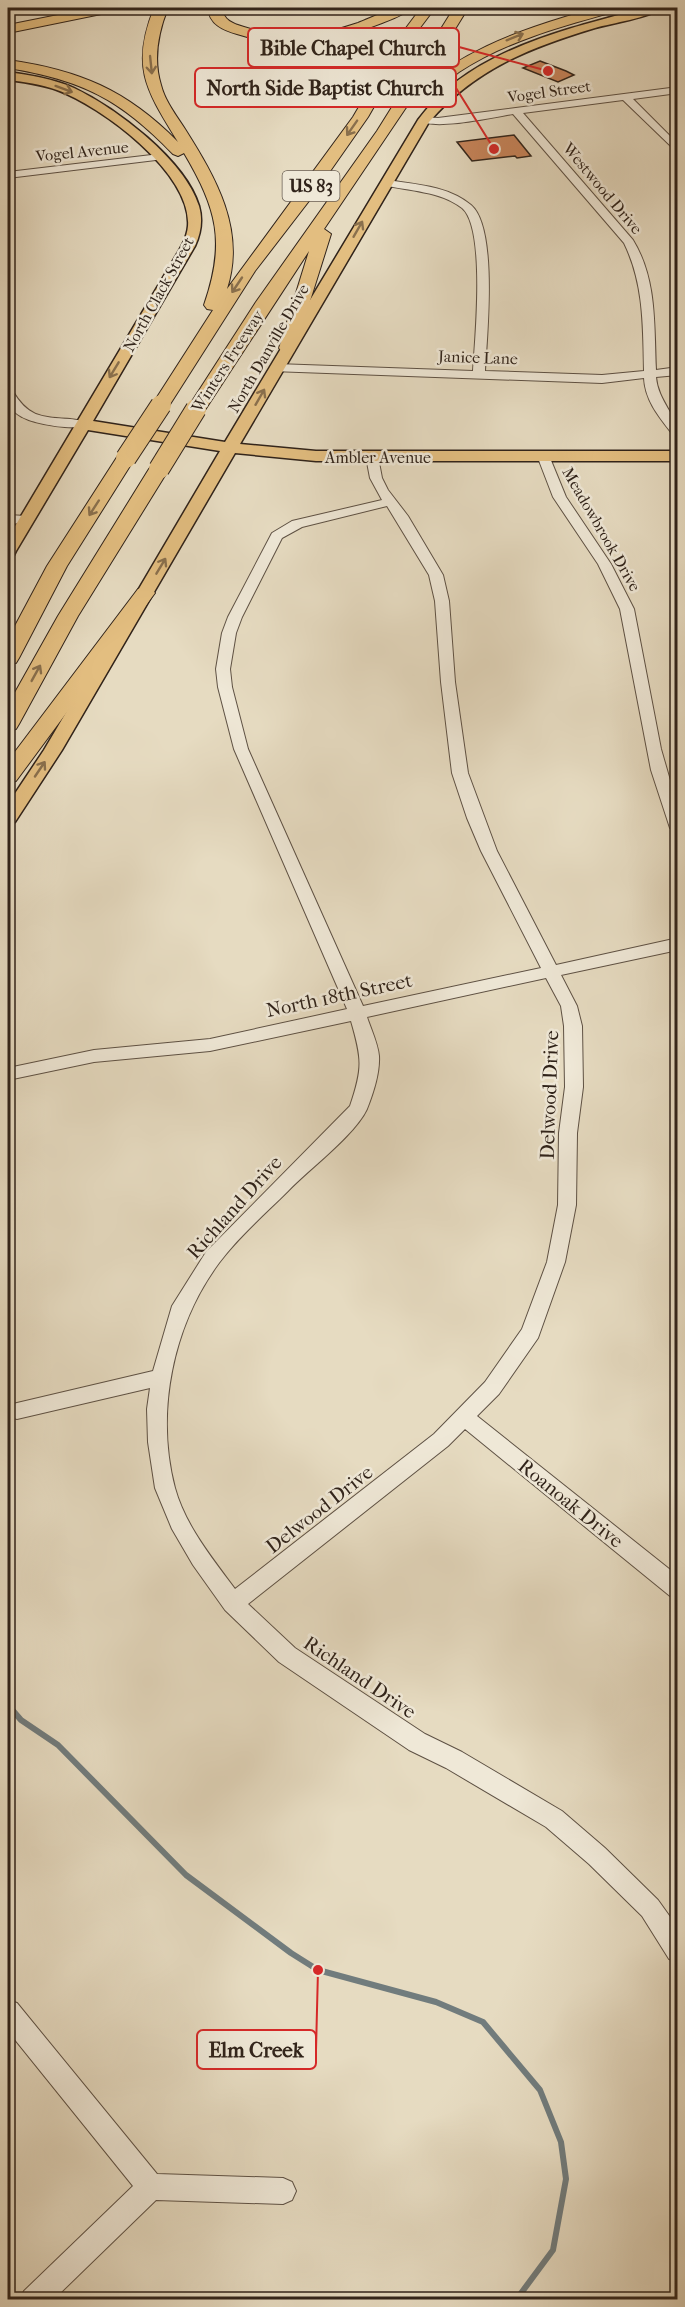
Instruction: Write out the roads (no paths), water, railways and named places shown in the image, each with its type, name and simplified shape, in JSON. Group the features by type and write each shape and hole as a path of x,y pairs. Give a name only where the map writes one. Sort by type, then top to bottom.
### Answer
{"highway":[{"path":"8,9 12,8"},
{"path":"8,29 111,8"},
{"path":"161,8 153,27 150,52 153,84 201,167 218,204 227,234 222,284 188,360"},
{"path":"215,8 220,21 230,28 248,34 293,40 343,34 404,8"},
{"name":"Winters Freeway","path":"8,658 57,566 188,360 248,269 306,194 360,117 408,35 428,8"},
{"name":"Winters Freeway","path":"8,724 68,616 196,409 265,302 384,132 462,8"},
{"path":"384,132 433,82 460,64 518,36 612,8"},
{"path":"8,64 74,77 120,98 166,137 190,164 218,204"},
{"path":"288,348 303,292 337,199"},
{"path":"8,626 57,566"},
{"path":"8,776 145,593"}],"main road":[{"name":"North Danville Drive","path":"8,818 53,750 424,120 445,96 462,82 517,51 590,26 655,8"},
{"name":"North Clack Street","path":"8,76 50,84 86,98 128,127 160,157 189,199 194,212 195,224 191,240 8,551"},
{"name":"Ambler Avenue","path":"82,424 231,448 316,456 544,458 678,456"}],"street":[{"name":"Vogel Street","path":"424,120 438,121 678,90"},
{"path":"625,96 678,150"},
{"name":"Westwood Drive","path":"516,111 629,242 638,260 647,293 651,390 661,411 678,433"},
{"name":"Vogel Avenue","path":"8,175 160,157"},
{"path":"387,183 431,191 454,199 473,212 477,219 481,249 479,373"},
{"name":"Janice Lane","path":"276,368 479,373 602,379 678,371"},
{"path":"8,393 11,403 26,417 82,424"},
{"name":"Delwood Drive","path":"233,1603 441,1440 492,1388 531,1332 558,1250 567,1205 568,1133 574,1087 573,1026 569,1006 553,971 489,851 475,818 460,773 448,682 442,602 436,575 401,516 389,502 376,478 372,457"},
{"name":"Meadowbrook Drive","path":"544,458 550,482 613,576 625,601 634,631 659,766 678,828"},
{"name":"Richland Drive","path":"389,502 297,524 277,536 229,633 223,669 229,708 241,749 357,1012 370,1056 366,1085 358,1109 340,1130 287,1180 213,1257 182,1306 161,1377 157,1409 158,1442 165,1488 179,1522 200,1558 233,1603 287,1655 407,1736 554,1819 597,1856 650,1908 678,1950"},
{"path":"8,519 26,520"},
{"name":"North 18th Street","path":"8,1074 94,1056 210,1045 678,944"},
{"path":"17,1411 161,1377"},
{"name":"Roanoak Drive","path":"464,1417 678,1589"},
{"path":"8,2012 151,2187"},
{"path":"33,2300 151,2187 283,2191"}],"waterway":[{"path":"8,1705 21,1720 58,1745 186,1875 291,1953 318,1970 436,2002 483,2022 540,2090 561,2142 566,2179 553,2250 516,2300"}],"place":[{"name":"Bible Chapel Church","path":"548,71"},
{"name":"North Side Baptist Church","path":"494,149"},
{"name":"Elm Creek","path":"318,1970"}]}
